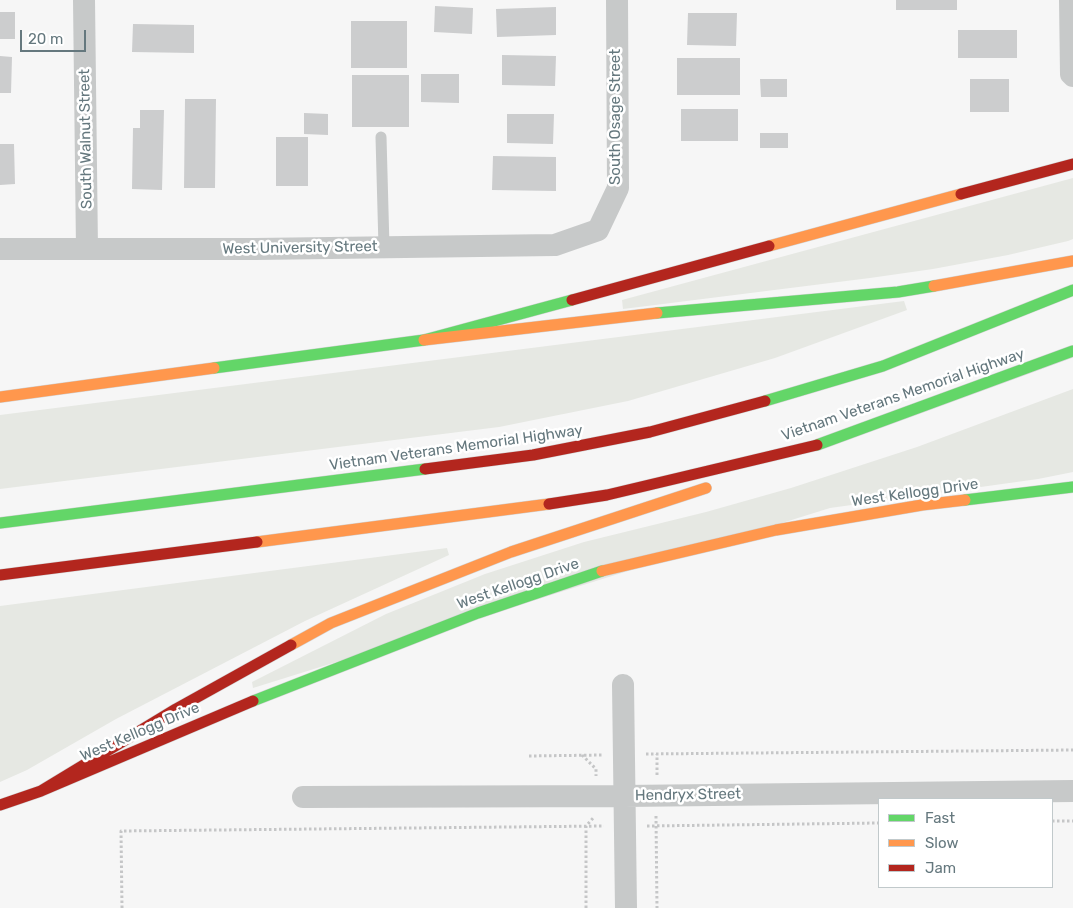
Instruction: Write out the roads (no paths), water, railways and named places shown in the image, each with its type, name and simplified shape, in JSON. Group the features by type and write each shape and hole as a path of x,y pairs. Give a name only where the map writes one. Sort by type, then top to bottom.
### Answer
{"main road":[{"path":"424,340 1073,164"},
{"path":"0,396 424,340 667,312 898,292 1073,261"},
{"name":"Vietnam Veterans Memorial Highway","path":"0,523 533,455 650,432 774,399 883,366 1073,290"},
{"name":"Vietnam Veterans Memorial Highway","path":"0,575 512,510 608,495 811,447 1073,352"},
{"path":"741,475 811,447"},
{"path":"41,791 176,710 331,623 512,552 714,485"},
{"name":"West Kellogg Drive","path":"0,805 41,791 269,694 478,613 606,570 776,530 922,506 1073,487"}],"street":[{"name":"South Walnut Street","path":"84,0 87,249"},
{"name":"South Osage Street","path":"598,230 618,188 617,0"},
{"path":"1070,0 1071,74 1073,76"},
{"name":"West University Street","path":"0,249 555,245 598,230"},
{"path":"623,684 626,908"},
{"name":"Hendryx Street","path":"303,797 624,796 1073,791"}],"lane":[{"path":"381,137 384,247"}]}
